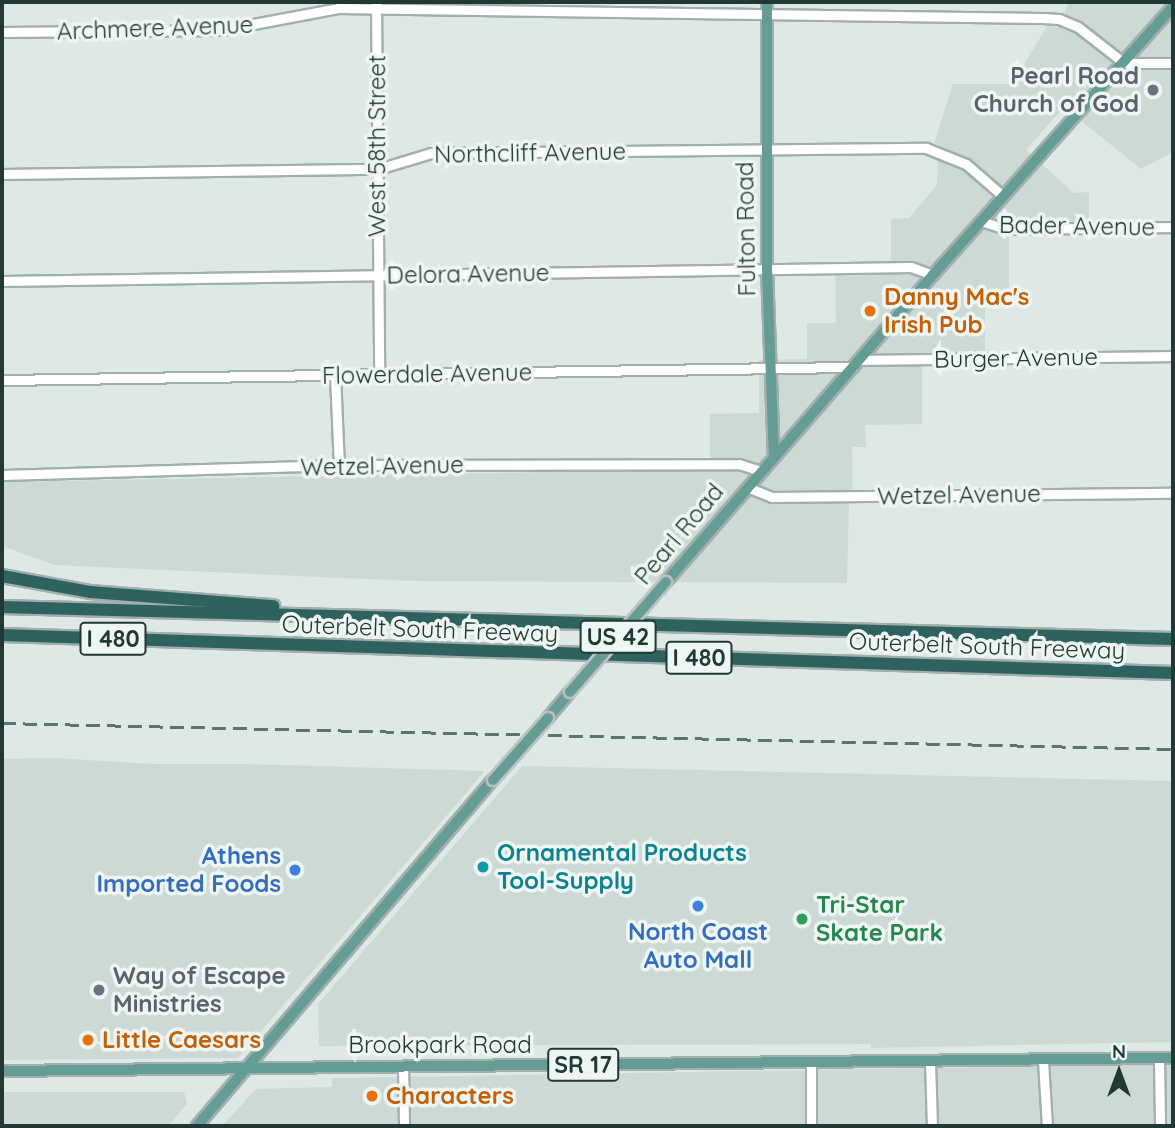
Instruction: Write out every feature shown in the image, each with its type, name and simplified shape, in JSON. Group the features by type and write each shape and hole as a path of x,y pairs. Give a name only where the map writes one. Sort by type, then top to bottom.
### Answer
{"highway":[{"path":"2,576 90,592 233,601 353,614"},
{"name":"Outerbelt South Freeway","path":"2,607 353,614 1173,639"},
{"name":"Outerbelt South Freeway","path":"2,635 1173,673"}],"main road":[{"name":"Fulton Road","path":"767,7 767,269 774,456"},
{"name":"Pearl Road","path":"197,1126 760,471 1173,7"},
{"name":"Brookpark Road","path":"2,1071 1173,1058"}],"street":[{"name":"Archmere Avenue","path":"2,32 221,30 338,8 376,5 767,7 1059,19 1078,27 1124,63"},
{"name":"West 58th Street","path":"376,5 379,375"},
{"path":"1124,63 1173,63"},
{"name":"Northcliff Avenue","path":"2,174 378,169 431,153 935,150 967,164 1003,196"},
{"name":"Bader Avenue","path":"981,221 1006,229 1173,227"},
{"name":"Delora Avenue","path":"2,281 911,267 933,275"},
{"name":"Burger Avenue","path":"857,364 1173,356"},
{"name":"Flowerdale Avenue","path":"2,380 769,369 857,364"},
{"path":"335,375 338,465"},
{"name":"Wetzel Avenue","path":"2,475 338,465 739,464 760,471"},
{"name":"Wetzel Avenue","path":"747,486 772,497 1173,493"},
{"path":"1159,1059 1160,1126"},
{"path":"1044,1061 1047,1126"},
{"path":"930,1062 932,1126"},
{"path":"811,1064 811,1126"},
{"path":"403,1066 404,1126"}],"shaded area":[{"path":"1069,2 1173,2 1173,152 1141,169 1064,107 1026,150 1074,193 1089,192 1089,222 1009,222 1009,302 985,303 985,353 922,353 922,424 865,425 866,447 852,447 853,500 849,501 847,583 414,581 54,565 2,546 2,482 710,469 710,414 759,413 759,360 807,359 807,323 836,323 835,262 891,262 891,219 909,218 937,185 938,145 934,143 953,84 1012,84 1048,25 1059,28"},
{"path":"51,758 155,764 485,771 238,1058 2,1060 2,759"},
{"path":"522,766 1173,781 1173,1042 871,1048 870,1044 319,1046 318,1004"},
{"path":"1173,1064 1173,1126 222,1126 256,1089 332,1087 332,1078"},
{"path":"2,1092 184,1092 187,1104 168,1126 2,1126"}],"railway":[{"path":"2,723 1173,749"}],"place":[{"name":"Pearl Road Church of God","path":"1153,90"},
{"name":"Danny Mac's Irish Pub","path":"870,311"},
{"name":"Ornamental Products Tool-Supply","path":"483,867"},
{"name":"Athens Imported Foods","path":"295,870"},
{"name":"North Coast Auto Mall","path":"698,906"},
{"name":"Tri-Star Skate Park","path":"802,919"},
{"name":"Way of Escape Ministries","path":"99,990"},
{"name":"Little Caesars","path":"88,1040"},
{"name":"Characters","path":"372,1096"}]}
